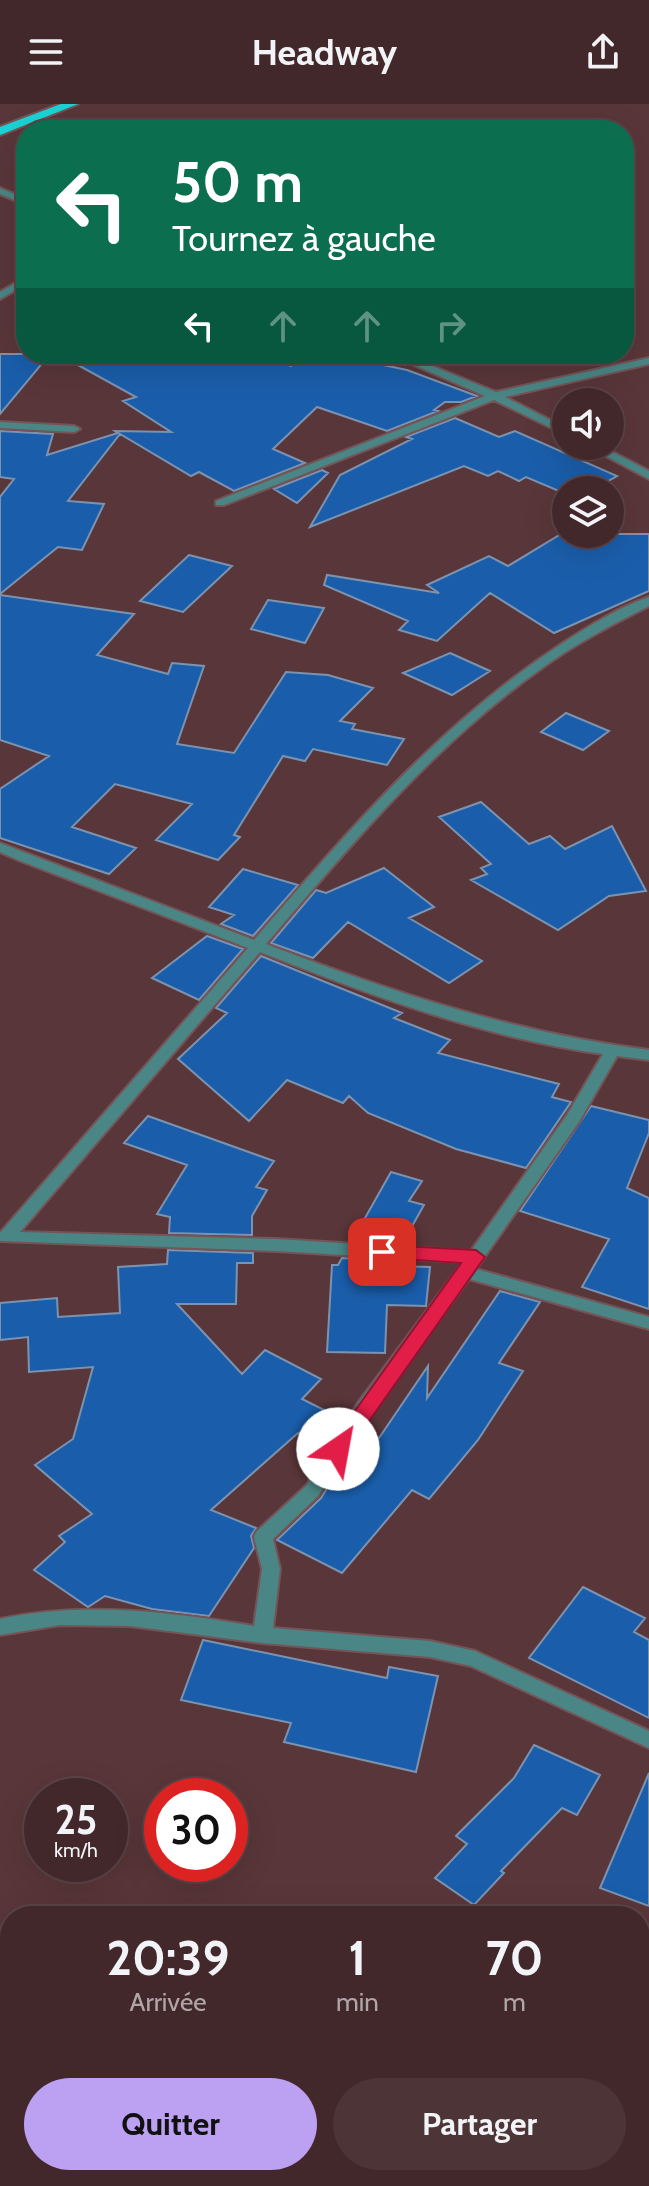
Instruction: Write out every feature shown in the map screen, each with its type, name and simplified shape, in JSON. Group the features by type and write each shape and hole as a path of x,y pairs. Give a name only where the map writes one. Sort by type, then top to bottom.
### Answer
{"highway":[{"path":"29,120 72,104"}],"street":[{"path":"220,503 495,396 649,361"},
{"path":"418,364 495,396 552,425"},
{"path":"0,425 74,429"},
{"path":"619,460 649,476"},
{"path":"3,1238 337,849 469,721 541,664 606,623 649,601"},
{"path":"0,847 256,946 449,1011 612,1052 649,1055"},
{"path":"262,1635 271,1569 263,1537 312,1491 364,1408 573,1118 612,1052"},
{"path":"3,1238 276,1245 470,1264 649,1323"},
{"path":"0,1627 20,1620 129,1618 262,1635 430,1649 475,1659 649,1740"}],"building":[{"path":"0,354 16,354 16,364 42,364 0,414"},
{"path":"76,364 378,364 407,370 477,396 461,402 445,402 434,410 438,411 387,431 317,407 273,449 305,463 234,491 199,472 191,476 120,434 68,501 104,504 82,550 58,547 0,594 0,497 14,479 0,477 0,431 53,434 47,455 118,433 115,431 171,432 123,401 136,397"},
{"path":"455,418 499,437 515,431 552,447 552,460 581,460 617,476 552,476 552,488 526,477 519,481 498,471 488,476 464,466 310,527 340,475 412,439 406,437"},
{"path":"322,470 328,473 297,503 274,489"},
{"path":"624,534 649,534 649,591 554,633 490,593 437,641 399,630 408,621 324,585 327,575 439,593 427,585 489,556 508,566 552,539 552,548 624,548"},
{"path":"189,555 232,566 183,612 140,601"},
{"path":"0,595 134,614 97,655 168,674 172,663 204,666 177,744 234,753 286,672 328,675 373,688 340,721 355,724 352,729 404,739 387,765 313,749 305,761 283,756 234,835 240,837 218,860 156,840 192,804 115,784 72,827 136,848 109,874 0,838 0,789 49,756 0,740"},
{"path":"268,600 324,608 305,643 251,629"},
{"path":"450,653 490,671 452,695 403,673"},
{"path":"566,713 609,731 583,750 541,732"},
{"path":"481,802 529,844 550,836 565,849 612,826 646,891 609,896 558,930 471,880 487,874 481,868 491,864 439,817"},
{"path":"384,868 434,907 409,918 482,961 449,983 348,922 313,958 271,943 316,890 326,893"},
{"path":"243,869 298,885 253,936 221,924 234,915 209,907"},
{"path":"207,936 243,949 199,1000 152,978"},
{"path":"261,956 402,1013 394,1018 450,1040 438,1053 559,1084 552,1097 571,1102 526,1168 456,1149 368,1113 349,1096 343,1103 287,1080 249,1121 178,1059 227,1013 216,1008"},
{"path":"591,1106 649,1120 649,1133 627,1188 649,1198 649,1309 582,1287 609,1239 520,1211"},
{"path":"148,1116 274,1161 256,1187 267,1190 252,1216 252,1235 169,1233 170,1217 157,1214 187,1165 124,1143"},
{"path":"391,1172 422,1181 409,1201 424,1205 402,1244 352,1241"},
{"path":"168,1250 253,1253 253,1263 237,1263 236,1304 177,1304 242,1374 265,1350 321,1379 302,1399 344,1420 326,1448 298,1433 211,1510 256,1528 251,1536 254,1548 209,1616 152,1609 105,1596 88,1607 34,1570 65,1542 59,1536 92,1514 35,1465 73,1439 93,1367 29,1372 28,1337 0,1340 0,1303 57,1298 58,1317 120,1313 118,1267 167,1264"},
{"path":"342,1258 392,1261 389,1266 430,1267 426,1306 387,1305 385,1353 327,1352 332,1265 338,1265"},
{"path":"500,1291 540,1302 499,1363 523,1371 478,1440 429,1499 412,1490 342,1573 277,1540 321,1498 363,1430 379,1438 428,1366 427,1398"},
{"path":"583,1587 645,1618 634,1632 649,1640 649,1718 529,1658"},
{"path":"203,1640 387,1678 389,1667 438,1676 416,1772 284,1742 291,1723 181,1700"},
{"path":"534,1745 600,1775 577,1815 562,1808 501,1871 504,1873 474,1905 435,1878 467,1844 456,1836 514,1778"},
{"path":"649,1773 649,1906 600,1888"}],"route":[{"path":"338,1449 437,1306 476,1257 382,1252"}]}
